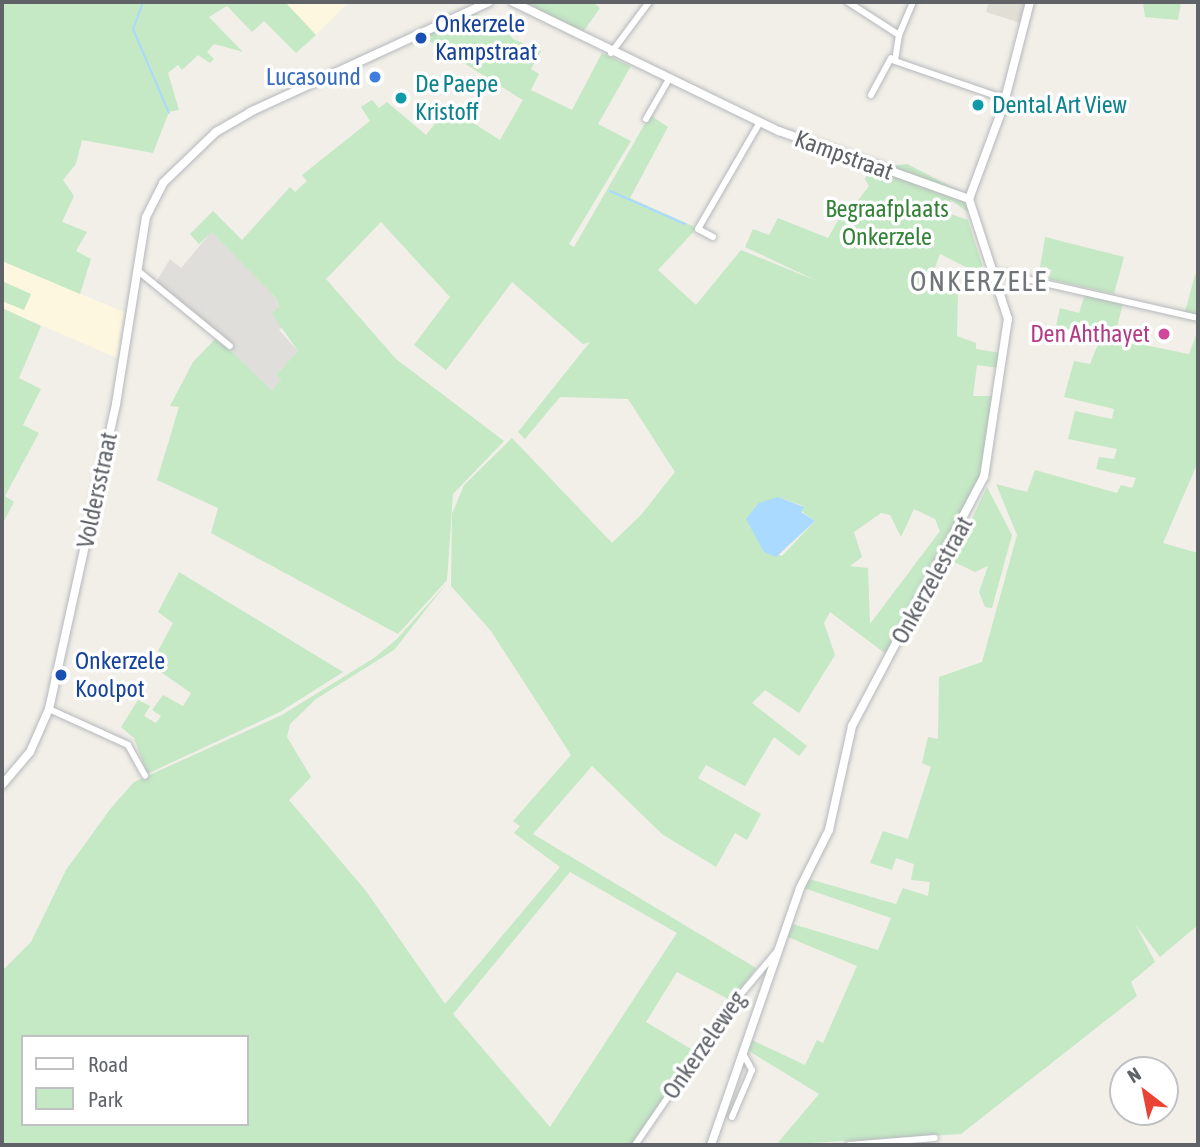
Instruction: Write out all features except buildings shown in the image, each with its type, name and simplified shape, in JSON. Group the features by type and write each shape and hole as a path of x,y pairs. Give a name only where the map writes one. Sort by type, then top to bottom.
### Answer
{"street":[{"name":"Voldersstraat","path":"2,785 30,752 50,709 116,404 152,201 216,132 487,2"},
{"name":"Kampstraat","path":"513,2 611,53 760,122 969,199"},
{"path":"611,53 649,2"},
{"path":"848,2 899,35"},
{"path":"871,95 891,58 913,2"},
{"path":"969,199 1005,99 1030,2"},
{"path":"891,58 1005,99"},
{"path":"646,119 669,79"},
{"path":"713,237 698,229 760,122"},
{"name":"Onkerzelestraat","path":"711,1145 779,950 830,830 857,716 984,477 1008,319 969,199"},
{"path":"138,271 230,346"},
{"path":"991,271 1198,318"},
{"path":"50,709 128,745 145,776"},
{"name":"Onkerzeleweg","path":"635,1145 742,990 779,950"},
{"path":"732,1117 752,1070 743,1054"},
{"path":"849,1145 935,1138"}],"shaded area":[{"path":"285,2 349,2 316,35"},
{"path":"989,2 1025,2 1020,23 986,12"},
{"path":"212,231 276,298 284,326 279,330 298,351 276,375 281,379 272,392 156,282 170,259 181,268"},
{"path":"2,261 124,312 117,358 2,308"}],"green space":[{"path":"2,2 285,2 316,35 296,53 264,21 252,32 227,6 209,17 243,52 214,44 207,52 214,59 210,63 198,55 182,70 178,65 168,73 179,110 169,112 153,153 82,140 76,164 63,180 74,196 62,222 87,232 76,251 91,259 80,294 2,261"},
{"path":"524,2 593,2 600,8 583,32"},
{"path":"1143,2 1181,2 1178,20 1145,17"},
{"name":"Begraafplaats Onkerzele","path":"477,13 488,36 506,29 513,39 541,51 531,69 539,74 531,90 572,110 602,53 631,66 598,124 631,141 569,244 574,247 650,115 668,127 630,198 697,228 658,270 696,305 741,250 817,281 745,247 753,229 769,235 778,218 828,238 849,201 856,203 869,186 865,179 870,169 907,164 969,196 972,215 951,200 948,213 968,220 986,277 940,254 931,278 958,290 957,336 976,343 976,349 1001,353 998,368 977,365 973,396 996,396 986,465 886,654 830,612 824,623 835,655 799,713 765,690 752,703 807,746 799,756 774,737 745,786 706,765 698,778 761,814 747,840 735,833 716,867 662,834 592,766 533,834 756,968 732,1001 677,972 646,1022 696,1052 632,1145 2,1145 2,971 31,942 66,870 111,808 134,782 282,715 374,658 397,639 446,584 394,650 316,699 290,724 287,737 311,777 289,800 366,891 445,1004 560,867 514,833 520,826 513,821 571,755 491,631 451,586 452,514 464,485 512,438 612,543 641,515 675,472 628,399 560,397 525,439 518,432 590,342 583,344 512,282 446,370 414,345 450,297 381,222 326,279 396,359 504,441 453,494 447,580 398,634 211,533 218,508 157,480 179,407 170,406 193,362 217,337 272,391 281,379 276,375 298,351 272,314 279,307 276,298 212,232 199,244 190,234 213,211 242,240 290,187 295,192 307,181 302,175 370,121 361,107 372,100 379,108 387,102 426,135 448,107 500,140 523,100 422,37","holes":["778,497 803,506 801,511 815,521 782,556 762,547 755,530","914,509 935,519 940,531 870,624 868,568 850,566 862,557 854,532 881,513 890,515 901,537","570,872 677,933 550,1127 453,1014"]},
{"path":"1045,237 1124,257 1114,294 1048,279 1052,270 1040,268"},
{"path":"1195,275 1198,276 1198,315 1185,312"},
{"path":"2,281 31,294 24,310 2,301"},
{"path":"1085,294 1123,303 1114,339 1189,354 1198,330 1198,462 1163,543 1198,553 1198,925 1160,957 1135,924 1155,962 1131,982 1137,996 961,1134 776,1145 819,1094 749,1051 752,1040 805,1065 817,1040 823,1043 857,966 788,937 793,924 878,950 891,918 804,888 809,879 896,904 903,888 928,896 930,882 911,880 914,864 896,858 892,870 870,863 883,831 908,839 931,767 922,763 928,737 938,739 939,677 982,662 1017,535 996,484 1027,492 1035,470 1117,493 1121,485 1132,488 1136,478 1096,469 1099,457 1114,459 1117,449 1068,439 1075,411 1112,419 1114,409 1064,397 1074,361 1090,364 1101,337 1056,326 1060,308 1079,313"},
{"path":"2,308 41,326 19,378 41,389 23,425 39,433 5,496 14,502 2,525"},
{"path":"987,487 1012,535 992,608 985,607 979,592 988,566 975,572 952,561"},
{"path":"179,572 343,672 280,712 147,774 134,738 121,727 138,700 150,706 144,716 156,723 161,716 152,710 163,695 183,706 191,693 158,670 166,657 158,651 173,623 158,612"}],"water":[{"path":"778,497 804,507 801,512 815,521 776,557 764,552 746,519 759,503"}],"waterway":[{"path":"143,2 133,29 169,113"},
{"path":"610,191 685,224"}],"place":[{"name":"Onkerzele Kampstraat","path":"421,38"},
{"name":"Lucasound","path":"375,77"},
{"name":"De Paepe Kristoff","path":"401,98"},
{"name":"Dental Art View","path":"978,105"},
{"name":"Den Ahthayet","path":"1164,334"},
{"name":"Onkerzele Koolpot","path":"61,675"}],"district":[{"name":"ONKERZELE","path":"979,281"}]}
